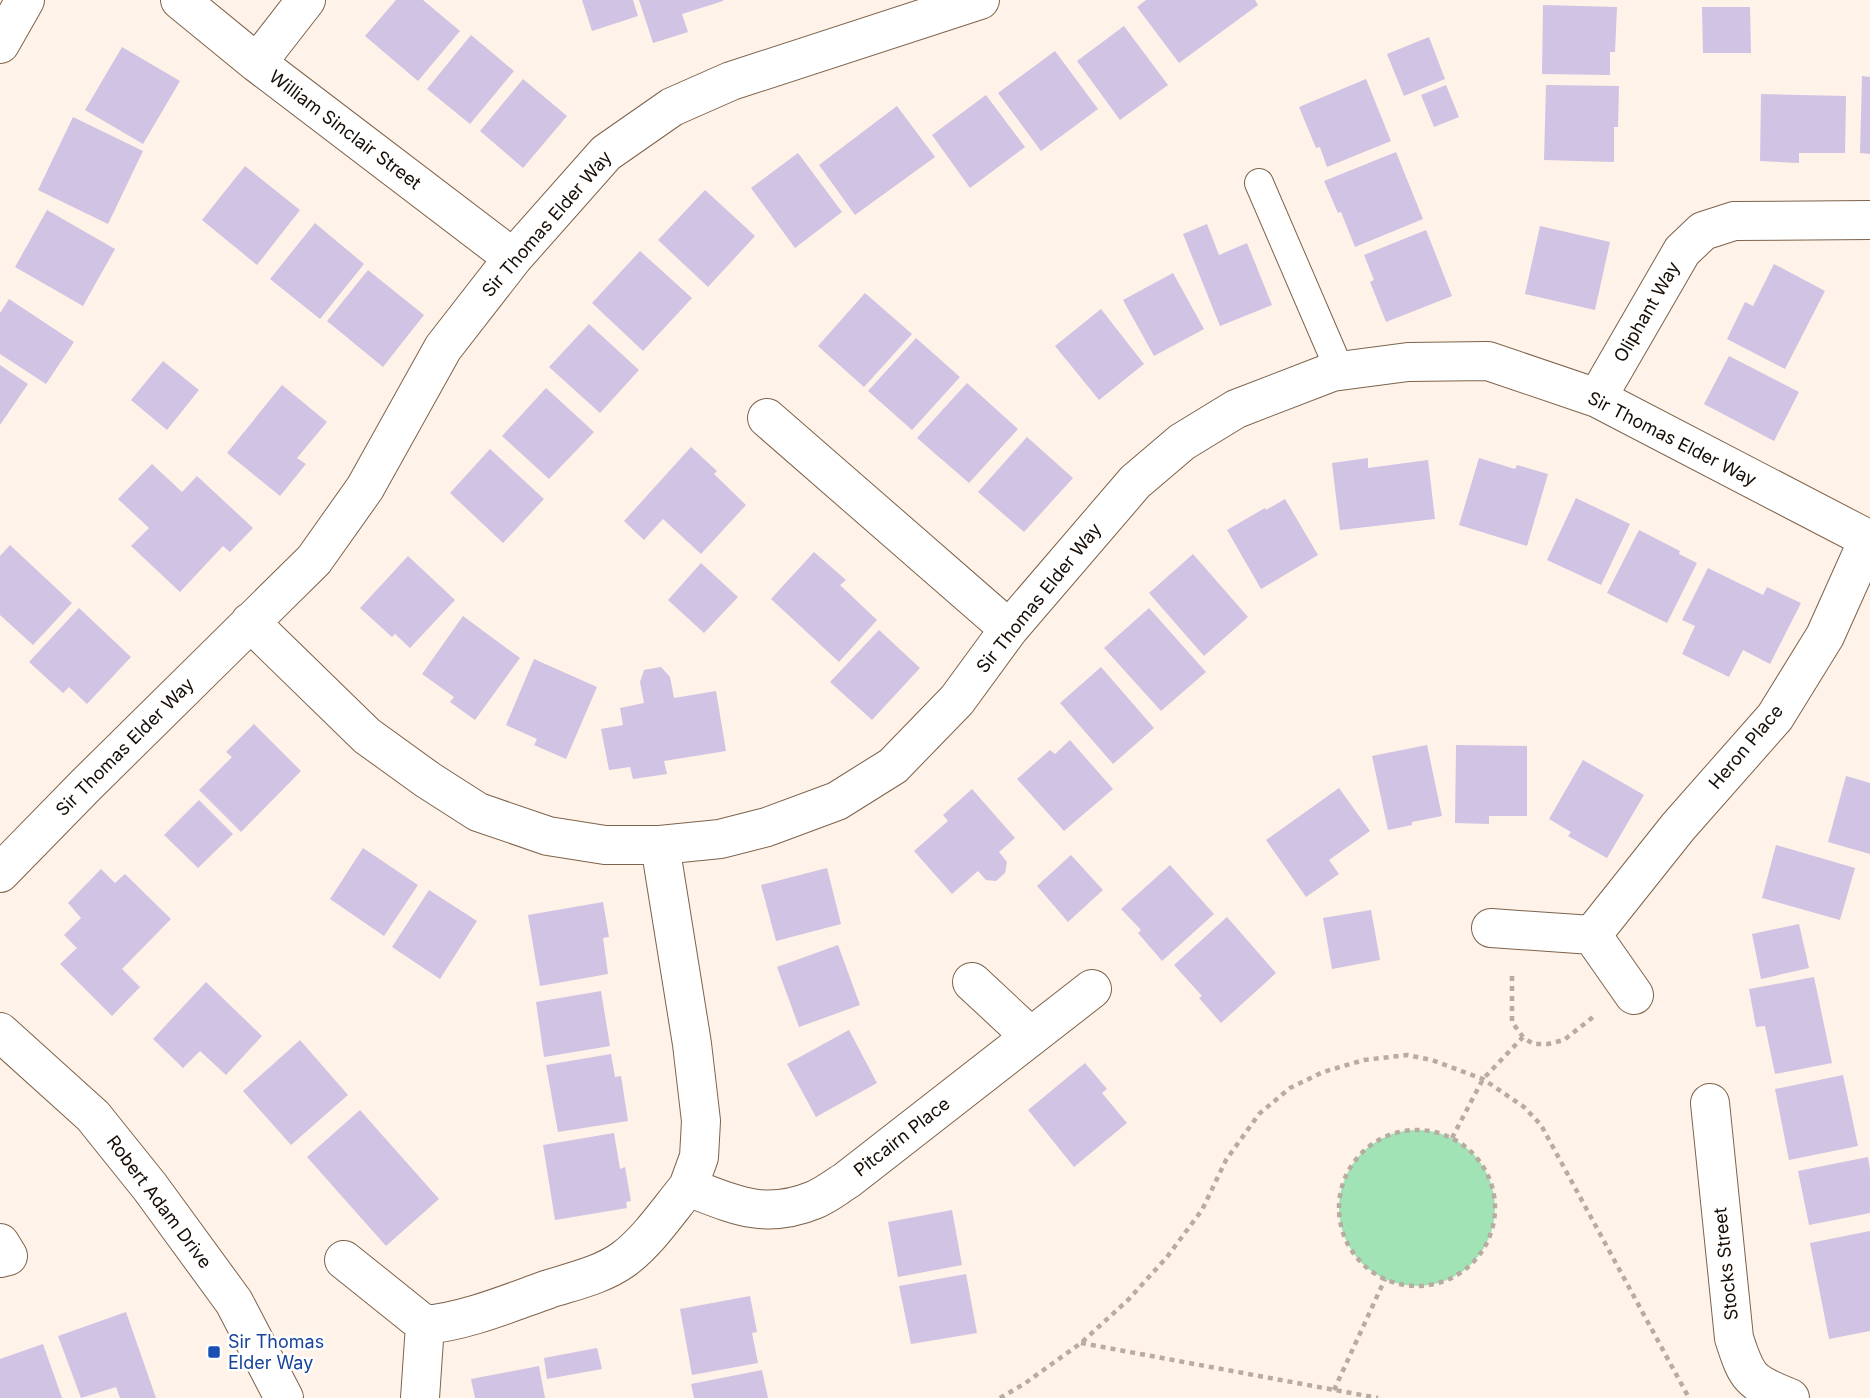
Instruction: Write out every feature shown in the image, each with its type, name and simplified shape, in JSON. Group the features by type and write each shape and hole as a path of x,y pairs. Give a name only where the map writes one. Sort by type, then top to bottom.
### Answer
{"street":[{"path":"0,44 24,0"},
{"name":"William Sinclair Street","path":"180,0 257,63 513,258"},
{"path":"257,63 306,0"},
{"name":"Sir Thomas Elder Way","path":"0,873 314,560 365,488 443,348 513,258 606,153 672,107 731,81 980,0"},
{"name":"Oliphant Way","path":"1597,398 1682,251 1703,232 1734,221 1870,220"},
{"name":"Sir Thomas Elder Way","path":"250,622 367,736 478,812 548,836 606,845 660,845 720,839 767,827 837,801 894,766 957,700 1009,629 1135,482 1182,442 1237,409 1332,372 1408,362 1488,361 1597,398 1869,540"},
{"path":"767,418 1009,629"},
{"name":"Heron Place","path":"1592,935 1678,827 1775,717 1825,636 1869,540"},
{"path":"344,1260 425,1325 441,1323 600,1272 623,1259 647,1238 688,1187 699,1157 701,1121 692,1044 660,845"},
{"path":"1505,929 1592,935 1631,990"},
{"path":"972,982 1030,1037"},
{"name":"Pitcairn Place","path":"688,1187 755,1210 785,1210 817,1199 847,1180 1092,989"},
{"name":"Robert Adam Drive","path":"0,1032 93,1116 150,1188 233,1302 284,1398"},
{"name":"Stocks Street","path":"1710,1103 1734,1338 1741,1360 1751,1378 1763,1387 1790,1398"},
{"path":"421,1398 425,1325"}],"lane":[{"path":"1259,183 1340,371"}],"path":[{"path":"1505,929 1512,977 1512,1022 1523,1037 1533,1044 1564,1040 1631,990"},
{"path":"1452,1138 1483,1079 1523,1037"},
{"path":"1000,1398 1081,1343 1128,1300 1167,1257 1202,1210 1226,1160 1259,1114 1290,1088 1323,1072 1364,1060 1407,1055 1432,1060 1483,1079 1524,1107 1541,1125 1689,1398"},
{"path":"1429,1130 1452,1138 1474,1154 1489,1176 1496,1203 1492,1230 1487,1242 1481,1254 1462,1273 1437,1284 1410,1287 1385,1279 1364,1266 1348,1247 1340,1223 1339,1198 1347,1174 1360,1154 1380,1139 1404,1131 1429,1130"},
{"path":"1334,1390 1385,1279"},
{"path":"1081,1343 1378,1398"}],"green space":[{"path":"1417,1130 1447,1136 1472,1153 1489,1178 1495,1208 1489,1238 1472,1263 1447,1280 1417,1286 1387,1280 1362,1263 1345,1238 1339,1208 1345,1178 1362,1153 1387,1136"}],"building":[{"path":"396,0 423,0 460,31 418,81 365,36"},
{"path":"582,0 633,0 638,16 592,31"},
{"path":"639,0 723,1 682,14 688,32 653,43"},
{"path":"1146,0 1255,0 1258,5 1179,63 1137,7"},
{"path":"1543,5 1617,7 1615,52 1610,52 1610,75 1542,74"},
{"path":"1702,7 1750,7 1751,53 1703,53"},
{"path":"1124,26 1168,85 1120,120 1077,61"},
{"path":"471,35 514,71 470,124 427,89"},
{"path":"1429,37 1445,79 1404,96 1387,54"},
{"path":"122,47 180,81 143,144 85,110"},
{"path":"1055,51 1098,109 1041,151 998,93"},
{"path":"1862,76 1870,77 1870,154 1860,153"},
{"path":"523,79 567,116 523,168 480,131"},
{"path":"1366,79 1391,141 1327,167 1320,147 1316,148 1299,107"},
{"path":"1446,85 1459,117 1434,127 1421,95"},
{"path":"1546,85 1619,86 1618,127 1614,127 1614,162 1544,160"},
{"path":"1761,94 1846,96 1845,153 1799,153 1799,163 1760,161"},
{"path":"986,95 1025,147 970,188 932,135"},
{"path":"897,106 935,157 855,215 819,165"},
{"path":"73,117 143,151 108,224 38,190"},
{"path":"1396,152 1423,219 1355,247 1341,212 1338,213 1324,181"},
{"path":"798,153 842,212 795,248 751,188"},
{"path":"245,166 300,210 257,265 202,220"},
{"path":"705,190 755,236 708,287 658,240"},
{"path":"47,210 115,249 83,306 15,267"},
{"path":"315,223 364,264 320,319 270,279"},
{"path":"1207,224 1219,255 1247,243 1272,305 1220,326 1183,234"},
{"path":"1540,226 1610,242 1595,310 1525,294"},
{"path":"1426,230 1452,296 1386,322 1370,282 1374,280 1364,255"},
{"path":"640,251 692,298 643,351 592,303"},
{"path":"1774,264 1825,291 1785,369 1727,339 1745,302 1753,306"},
{"path":"368,270 424,315 383,367 327,321"},
{"path":"1173,273 1204,329 1154,356 1123,300"},
{"path":"865,293 912,334 864,387 818,346"},
{"path":"9,299 74,342 46,384 0,354 0,313"},
{"path":"1101,309 1144,364 1099,400 1055,346"},
{"path":"589,324 639,370 600,413 549,367"},
{"path":"916,338 960,377 912,430 868,391"},
{"path":"1729,356 1799,392 1774,441 1704,404"},
{"path":"163,361 199,390 167,430 131,400"},
{"path":"0,365 28,384 0,425"},
{"path":"967,383 1018,429 969,483 917,438"},
{"path":"282,385 327,422 297,458 306,464 280,496 227,453"},
{"path":"546,388 594,432 549,479 502,436"},
{"path":"1027,437 1073,478 1024,532 978,492"},
{"path":"691,447 717,471 714,474 746,505 701,554 663,519 644,540 624,521"},
{"path":"490,449 544,499 503,543 450,493"},
{"path":"1368,458 1368,468 1428,460 1435,519 1340,530 1332,463"},
{"path":"1479,458 1515,469 1517,465 1548,474 1527,546 1459,525"},
{"path":"152,464 182,492 197,476 253,528 230,552 223,546 180,592 131,546 149,528 118,499"},
{"path":"1576,498 1630,524 1601,585 1547,560"},
{"path":"1285,499 1318,555 1261,589 1227,530"},
{"path":"1639,530 1697,563 1667,623 1607,593"},
{"path":"10,545 72,603 33,645 0,615 0,556"},
{"path":"814,552 846,580 840,585 877,620 839,662 771,599"},
{"path":"1193,554 1248,617 1204,656 1149,593"},
{"path":"408,556 455,600 410,648 395,634 392,637 360,608"},
{"path":"701,563 738,597 704,633 668,600"},
{"path":"1708,568 1763,595 1767,587 1801,603 1770,664 1743,650 1729,677 1682,654 1695,626 1682,620"},
{"path":"79,608 131,657 87,704 69,687 63,693 29,662"},
{"path":"1149,608 1206,672 1161,711 1104,648"},
{"path":"463,616 520,658 475,720 450,702 454,697 422,674"},
{"path":"879,630 920,668 872,720 830,682"},
{"path":"534,659 597,687 566,759 534,745 537,739 506,725"},
{"path":"661,667 670,677 674,698 716,691 726,751 664,761 667,774 633,779 630,767 609,770 601,729 623,725 620,708 644,703 640,682 644,670"},
{"path":"1101,667 1154,728 1113,764 1060,703"},
{"path":"254,724 301,771 241,832 199,790 232,757 226,752"},
{"path":"1070,740 1113,789 1064,831 1017,779 1050,750 1055,754"},
{"path":"1427,745 1442,816 1388,830 1372,756"},
{"path":"1456,745 1527,746 1527,816 1489,816 1489,824 1455,823"},
{"path":"1583,760 1644,795 1607,858 1568,836 1571,832 1549,819"},
{"path":"1846,776 1870,783 1870,854 1828,842"},
{"path":"1339,788 1370,831 1329,860 1339,874 1306,897 1266,840"},
{"path":"972,789 1015,838 999,852 1007,862 1005,873 996,881 986,880 978,871 952,894 914,851 948,821 943,815"},
{"path":"199,800 233,834 198,868 164,835"},
{"path":"1776,845 1855,868 1840,920 1762,898"},
{"path":"363,848 418,885 384,936 330,899"},
{"path":"1071,855 1103,890 1068,922 1037,886"},
{"path":"1170,865 1214,914 1162,961 1138,933 1141,930 1121,909"},
{"path":"827,868 841,924 776,941 761,885"},
{"path":"101,869 115,883 125,874 171,919 122,969 140,987 112,1016 60,964 77,948 64,935 81,918 68,903"},
{"path":"429,890 477,921 440,979 392,947"},
{"path":"603,902 609,937 603,938 608,974 540,986 528,915"},
{"path":"1371,910 1380,960 1332,969 1323,918"},
{"path":"1227,917 1276,973 1221,1023 1199,998 1202,996 1174,965"},
{"path":"1799,924 1809,968 1761,979 1752,934"},
{"path":"838,945 860,1005 799,1027 777,967"},
{"path":"1814,977 1832,1063 1775,1074 1765,1026 1756,1027 1749,989"},
{"path":"206,982 262,1036 226,1075 200,1051 183,1068 153,1039"},
{"path":"601,991 610,1046 544,1057 536,1002"},
{"path":"849,1030 877,1083 816,1117 787,1064"},
{"path":"300,1040 348,1095 291,1145 243,1091"},
{"path":"611,1054 615,1077 621,1076 628,1121 558,1132 546,1065"},
{"path":"1085,1063 1107,1089 1102,1093 1127,1123 1074,1167 1028,1110"},
{"path":"1843,1075 1858,1146 1789,1160 1775,1089"},
{"path":"360,1110 439,1199 386,1246 307,1157"},
{"path":"614,1133 620,1169 625,1167 631,1201 626,1202 627,1208 555,1220 543,1145"},
{"path":"1868,1157 1870,1213 1809,1225 1798,1171"},
{"path":"952,1210 962,1265 898,1277 888,1222"},
{"path":"1870,1231 1870,1331 1829,1339 1810,1243"},
{"path":"966,1274 977,1333 911,1344 899,1286"},
{"path":"750,1296 757,1332 752,1333 758,1363 692,1375 680,1309"},
{"path":"126,1312 156,1398 120,1398 116,1387 81,1398 58,1336"},
{"path":"43,1344 62,1398 0,1398 0,1359"},
{"path":"597,1348 602,1369 547,1379 544,1358"},
{"path":"539,1366 545,1398 475,1398 471,1379"},
{"path":"762,1370 768,1398 694,1398 691,1384"}],"place":[{"name":"Sir Thomas Elder Way","path":"214,1352"}]}
